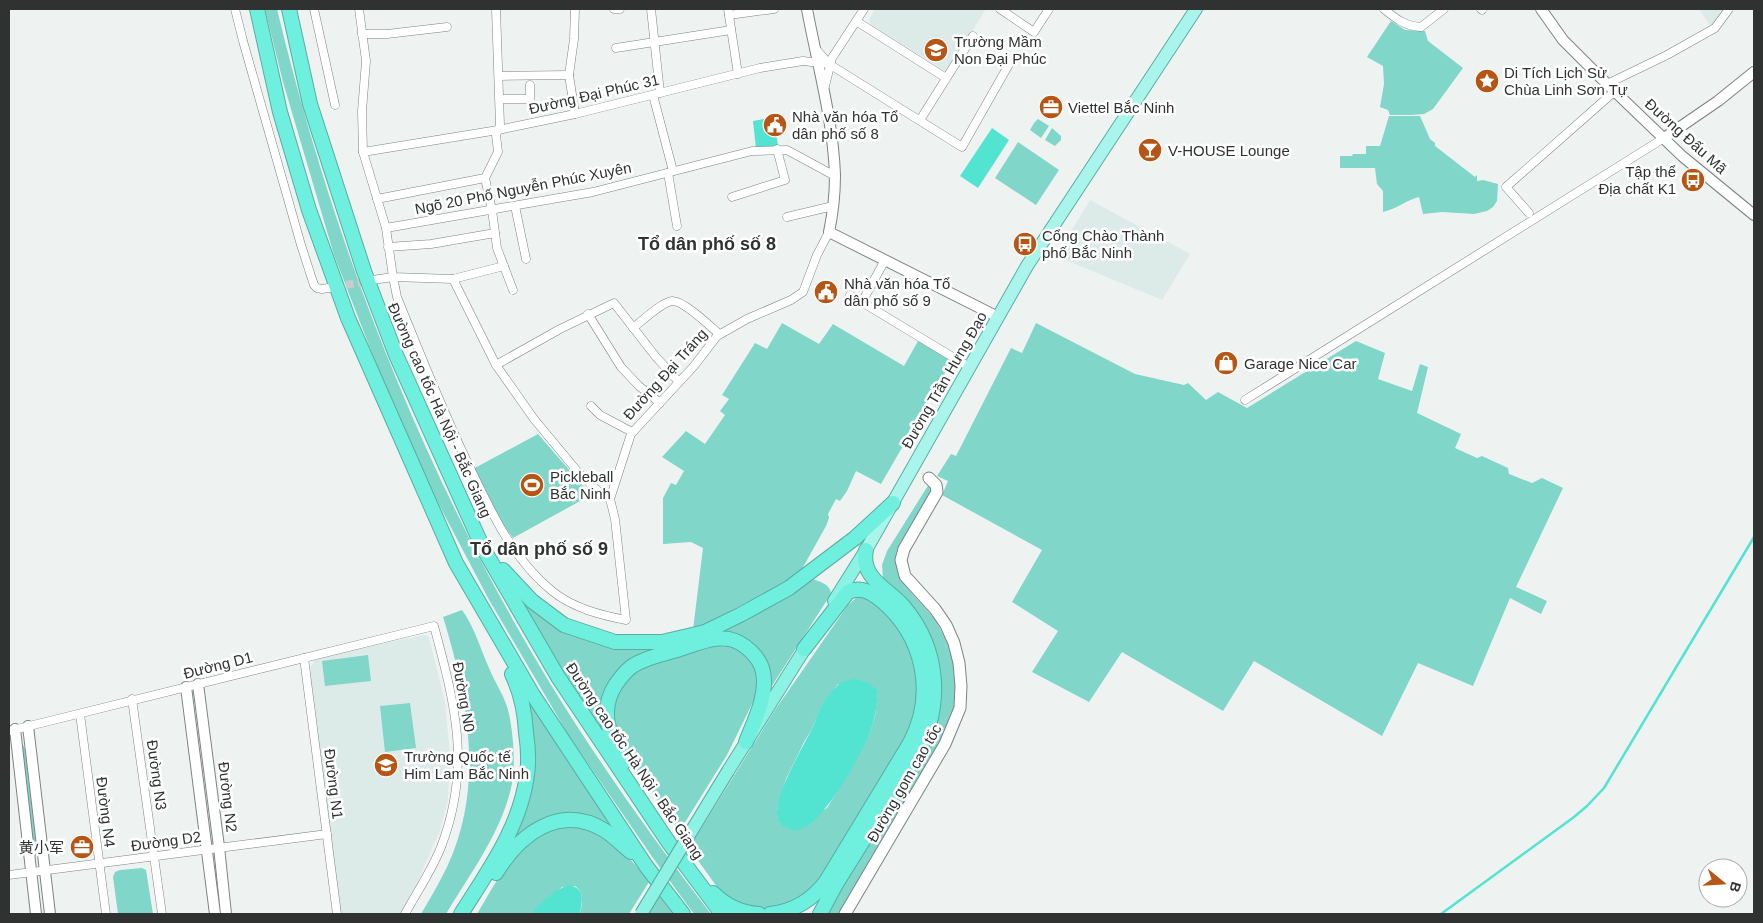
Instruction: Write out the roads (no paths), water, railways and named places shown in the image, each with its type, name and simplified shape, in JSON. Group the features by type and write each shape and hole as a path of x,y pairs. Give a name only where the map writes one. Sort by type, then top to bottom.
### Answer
{"highway":[{"path":"257,9 280,112 313,219 348,318 456,562 533,695 646,866 682,914"},
{"name":"Đường cao tốc Hà Nội - Bắc Giang","path":"289,9 310,104 364,271 396,355 483,548 558,677 655,823 722,914"},
{"path":"453,483 501,568 526,595 564,625 615,642 662,642 704,632 740,616 813,571 855,538 893,503"},
{"path":"434,514 453,566 514,680 523,706 527,742 526,780 513,824 492,864 461,914"},
{"path":"820,914 836,884 916,754 925,737 933,711 934,674 927,648 910,614 897,599 872,578 866,563 866,550"},
{"name":"Đường Trần Hưng Đạo","path":"641,914 866,550"},
{"path":"770,914 786,912 803,904 827,880 910,743 918,727 924,700 921,662 910,635 892,610 870,592 859,589 848,592 804,649"},
{"path":"655,823 617,750 607,724 607,706 610,694 617,682 632,666 650,658 718,638 740,644 756,658 763,670 764,678 759,708 746,742"},
{"path":"471,914 513,848 532,832 547,824 568,820 596,826 616,838 646,866"},
{"path":"669,843 719,898 742,911 758,914"},
{"path":"667,894 678,914"}],"main road":[{"name":"Đường Trần Hưng Đạo","path":"866,550 971,368 1027,266 1196,9"},
{"name":"Đường gom cao tốc","path":"846,914 945,744 960,708 959,663 950,635 936,609 910,582 901,566 901,555 937,492 936,485 929,478"}],"street":[{"path":"235,9 298,236 314,285 322,289 334,287"},
{"path":"314,9 335,105"},
{"path":"359,9 366,61 362,111 363,152 386,228 397,297 458,444 504,536 538,578 565,600 598,615 626,620 615,519 610,499 578,472 534,419 496,365 453,279"},
{"path":"496,9 500,125 496,135 498,152 485,178 497,248 513,290"},
{"path":"575,9 574,39 569,75 575,114"},
{"path":"614,9 620,9"},
{"path":"651,9 655,43 657,94 677,226"},
{"path":"738,74 728,12 774,9"},
{"path":"807,9 824,92 833,149 835,176 830,232 998,317"},
{"path":"824,92 830,64 838,47 864,9"},
{"path":"1000,9 1034,32 1049,9"},
{"path":"1384,9 1398,21 1421,28 1444,9"},
{"name":"Đường Đấu Mã","path":"1541,9 1563,40 1606,84 1682,156 1754,214"},
{"path":"1606,84 1715,28 1729,9"},
{"path":"856,21 946,78"},
{"path":"362,34 388,34 447,27"},
{"path":"616,48 732,30"},
{"path":"920,120 973,36"},
{"path":"814,46 830,64 962,147 1012,60"},
{"name":"Đường Đại Phúc 31","path":"363,152 498,130 575,114 738,74 803,61 830,64"},
{"path":"1245,400 1664,138 1718,101 1754,72"},
{"path":"499,76 569,75"},
{"path":"500,99 530,98 530,85"},
{"path":"1529,213 1506,187 1615,91"},
{"path":"732,197 785,180 777,149"},
{"name":"Ngõ 20 Phố Nguyễn Phúc Xuyên","path":"386,228 593,192 752,150 788,150 835,176"},
{"path":"377,199 485,178"},
{"path":"515,206 526,259"},
{"path":"787,217 833,206"},
{"name":"Đường Đại Tráng","path":"610,499 627,442 632,432 679,382 719,334 803,292 817,255 830,232"},
{"path":"388,246 432,244 495,233"},
{"path":"862,302 885,260"},
{"path":"372,280 393,277 453,279 504,266"},
{"path":"850,296 971,368"},
{"path":"634,328 663,304 671,301 686,307 719,334"},
{"path":"496,365 588,314 614,303 679,382"},
{"path":"588,314 620,367 660,403"},
{"path":"591,406 600,415 632,432"},
{"name":"Đường D1","path":"12,730 434,626"},
{"name":"Đường N0","path":"405,914 441,848 457,786 459,757 454,702 434,626"},
{"name":"Đường N1","path":"304,658 337,914"},
{"name":"Đường N2","path":"198,684 226,914"},
{"name":"Đường N2","path":"186,687 215,914"},
{"name":"Đường N3","path":"132,699 162,914"},
{"name":"Đường N4","path":"80,714 106,914"},
{"path":"28,726 50,914"},
{"path":"12,730 36,914"},
{"path":"196,767 209,765"},
{"name":"Đường D2","path":"9,875 327,834"}],"waterway":[{"path":"1441,914 1574,817 1604,788 1754,537"}],"tunnel":[{"path":"334,287 369,281"}],"place":[{"name":"Trường Mầm Non Đại Phúc","path":"936,50"},
{"name":"Di Tích Lịch Sử Chùa Linh Sơn Tự","path":"1487,81"},
{"name":"Viettel Bắc Ninh","path":"1051,107"},
{"name":"Nhà văn hóa Tổ dân phố số 8","path":"775,125"},
{"name":"V-HOUSE Lounge","path":"1150,150"},
{"name":"Tập thể Địa chất K1","path":"1693,180"},
{"name":"Cổng Chào Thành phố Bắc Ninh","path":"1025,244"},
{"name":"Nhà văn hóa Tổ dân phố số 9","path":"826,292"},
{"name":"Garage Nice Car","path":"1226,363"},
{"name":"Pickleball Bắc Ninh","path":"532,485"},
{"name":"Trường Quốc tế Him Lam Bắc Ninh","path":"386,765"},
{"name":"黄小军","path":"82,847"}],"district":[{"name":"Tổ dân phố số 8","path":"707,244"},
{"name":"Tổ dân phố số 9","path":"539,549"}]}
